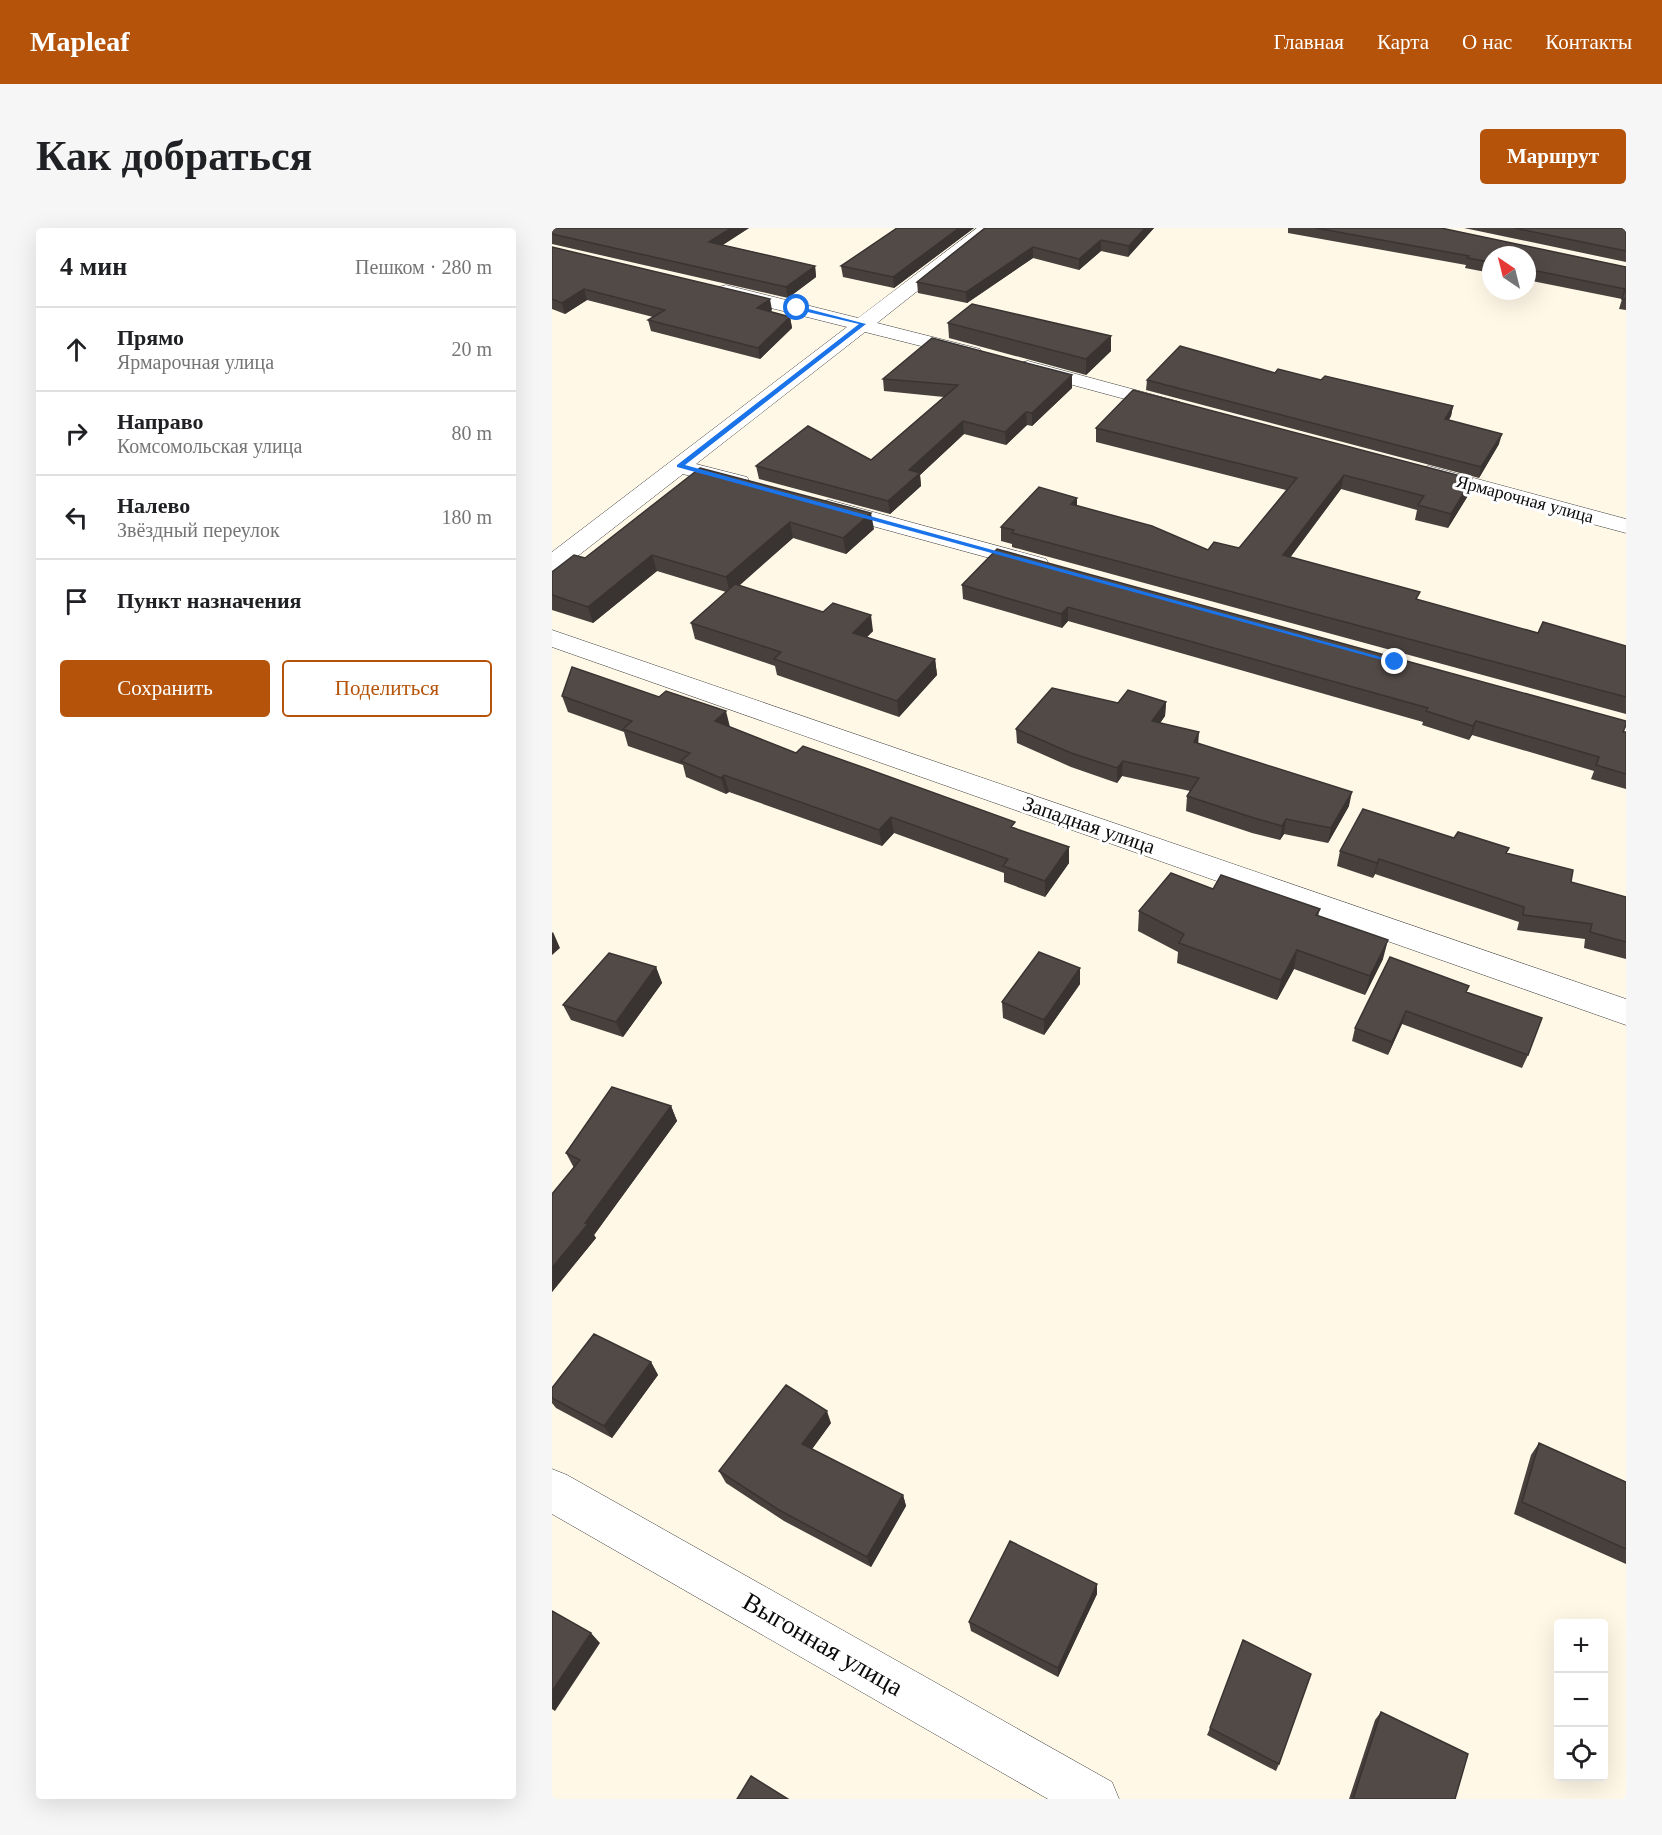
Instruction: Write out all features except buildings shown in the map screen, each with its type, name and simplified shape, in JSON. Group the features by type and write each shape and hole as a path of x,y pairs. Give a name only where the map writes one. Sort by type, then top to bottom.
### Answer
{"street":[{"path":"552,564 988,228"},
{"path":"702,285 991,357"},
{"path":"1014,363 1187,410"},
{"path":"680,466 761,488"},
{"name":"Ярмарочная улица","path":"1407,468 1626,526"},
{"path":"807,501 1061,570"},
{"name":"Западная улица","path":"552,638 1626,1012"},
{"name":"Выгонная улица","path":"552,1490 1095,1799"}],"route":[{"path":"797,308 863,324 680,466 1395,662"}]}
